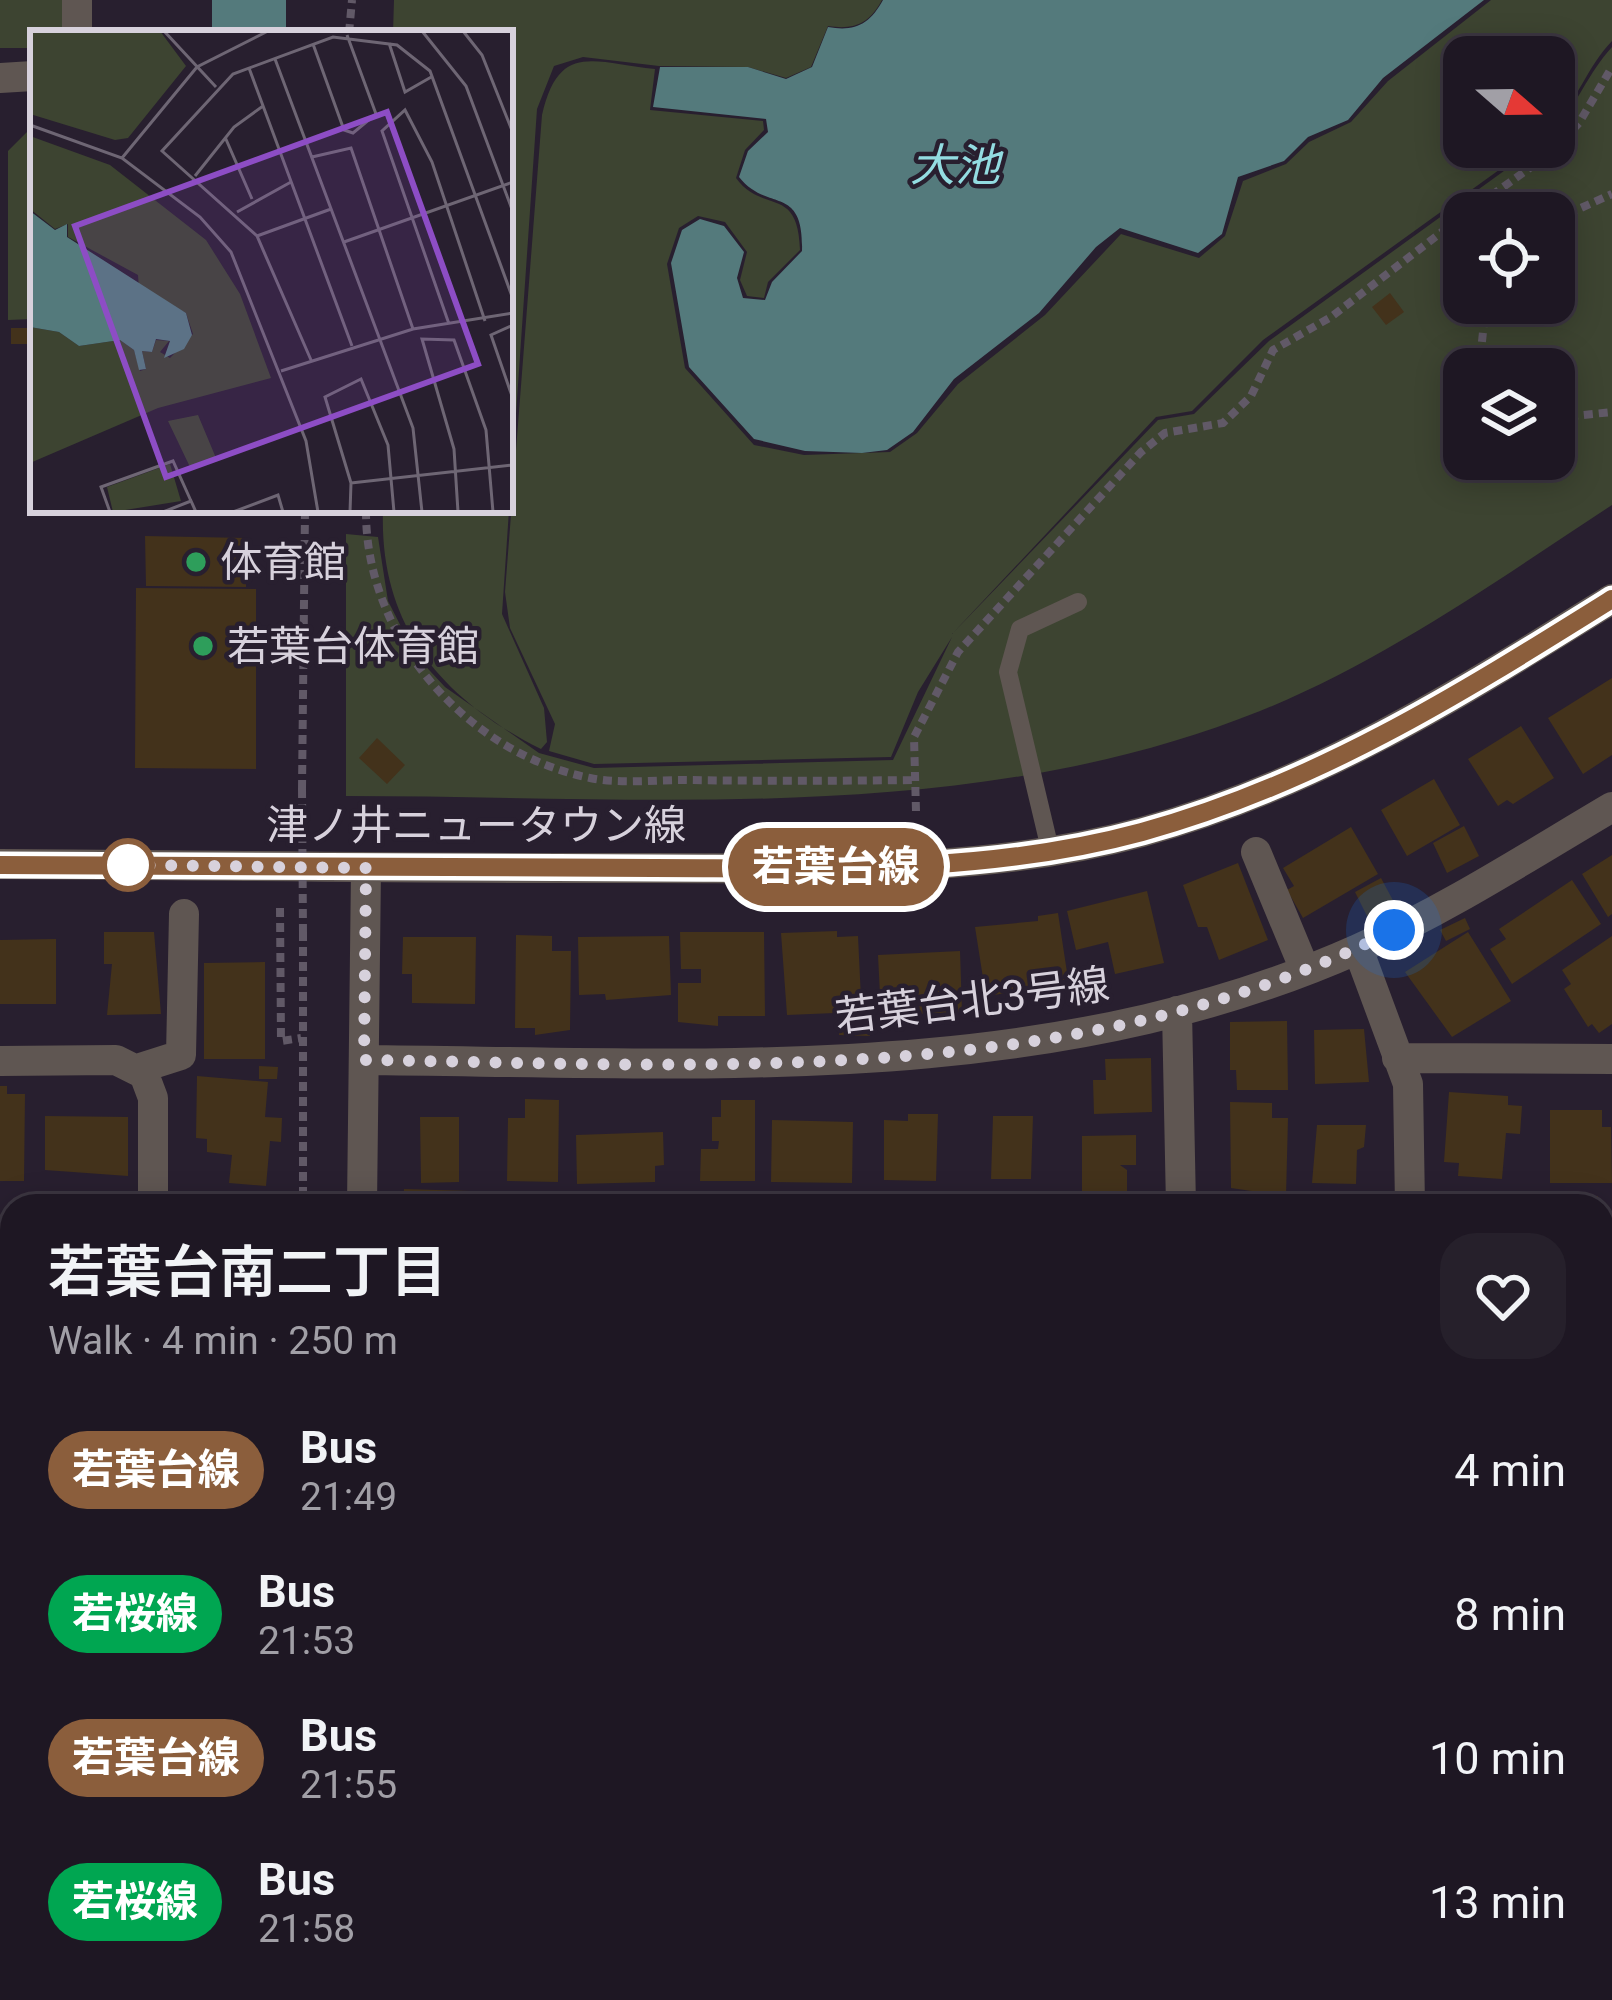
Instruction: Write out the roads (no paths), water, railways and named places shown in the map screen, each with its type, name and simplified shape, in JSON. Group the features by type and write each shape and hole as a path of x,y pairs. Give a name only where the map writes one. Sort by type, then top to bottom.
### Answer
{"street":[{"path":"0,78 30,76"},
{"name":"津ノ井ニュータウン線","path":"0,865 823,867 987,862 1141,832 1278,787 1403,728 1612,599"},
{"name":"若葉台北3号線","path":"364,1060 886,1059 1059,1040 1177,1011 1358,949 1466,893 1612,807"},
{"path":"1256,852 1305,970"},
{"path":"362,1194 366,868"},
{"path":"136,1069 181,1055 184,914"},
{"path":"1358,949 1408,1084 1411,1194"},
{"path":"1177,1011 1181,1194"},
{"path":"1397,1058 1612,1059"},
{"path":"0,1061 116,1060 144,1074 153,1098 153,1194"}],"lane":[{"path":"1050,849 1009,672 1020,629 1078,602"}],"water":[{"path":"212,0 286,0 286,30 212,30"},
{"name":"大池","path":"883,0 1484,0 1383,78 1348,120 1308,137 1284,161 1238,177 1222,234 1198,253 1120,228 1096,247 1039,313 954,379 913,432 887,450 805,451 754,439 689,367 671,263 682,230 700,219 724,226 744,252 737,278 743,298 765,300 772,282 802,251 801,230 790,207 750,188 739,177 748,151 768,132 766,119 653,107 660,67 748,67 786,79 812,67 828,27 861,24"}],"place":[{"name":"体育館","path":"196,562"},
{"name":"若葉台体育館","path":"203,646"}]}
